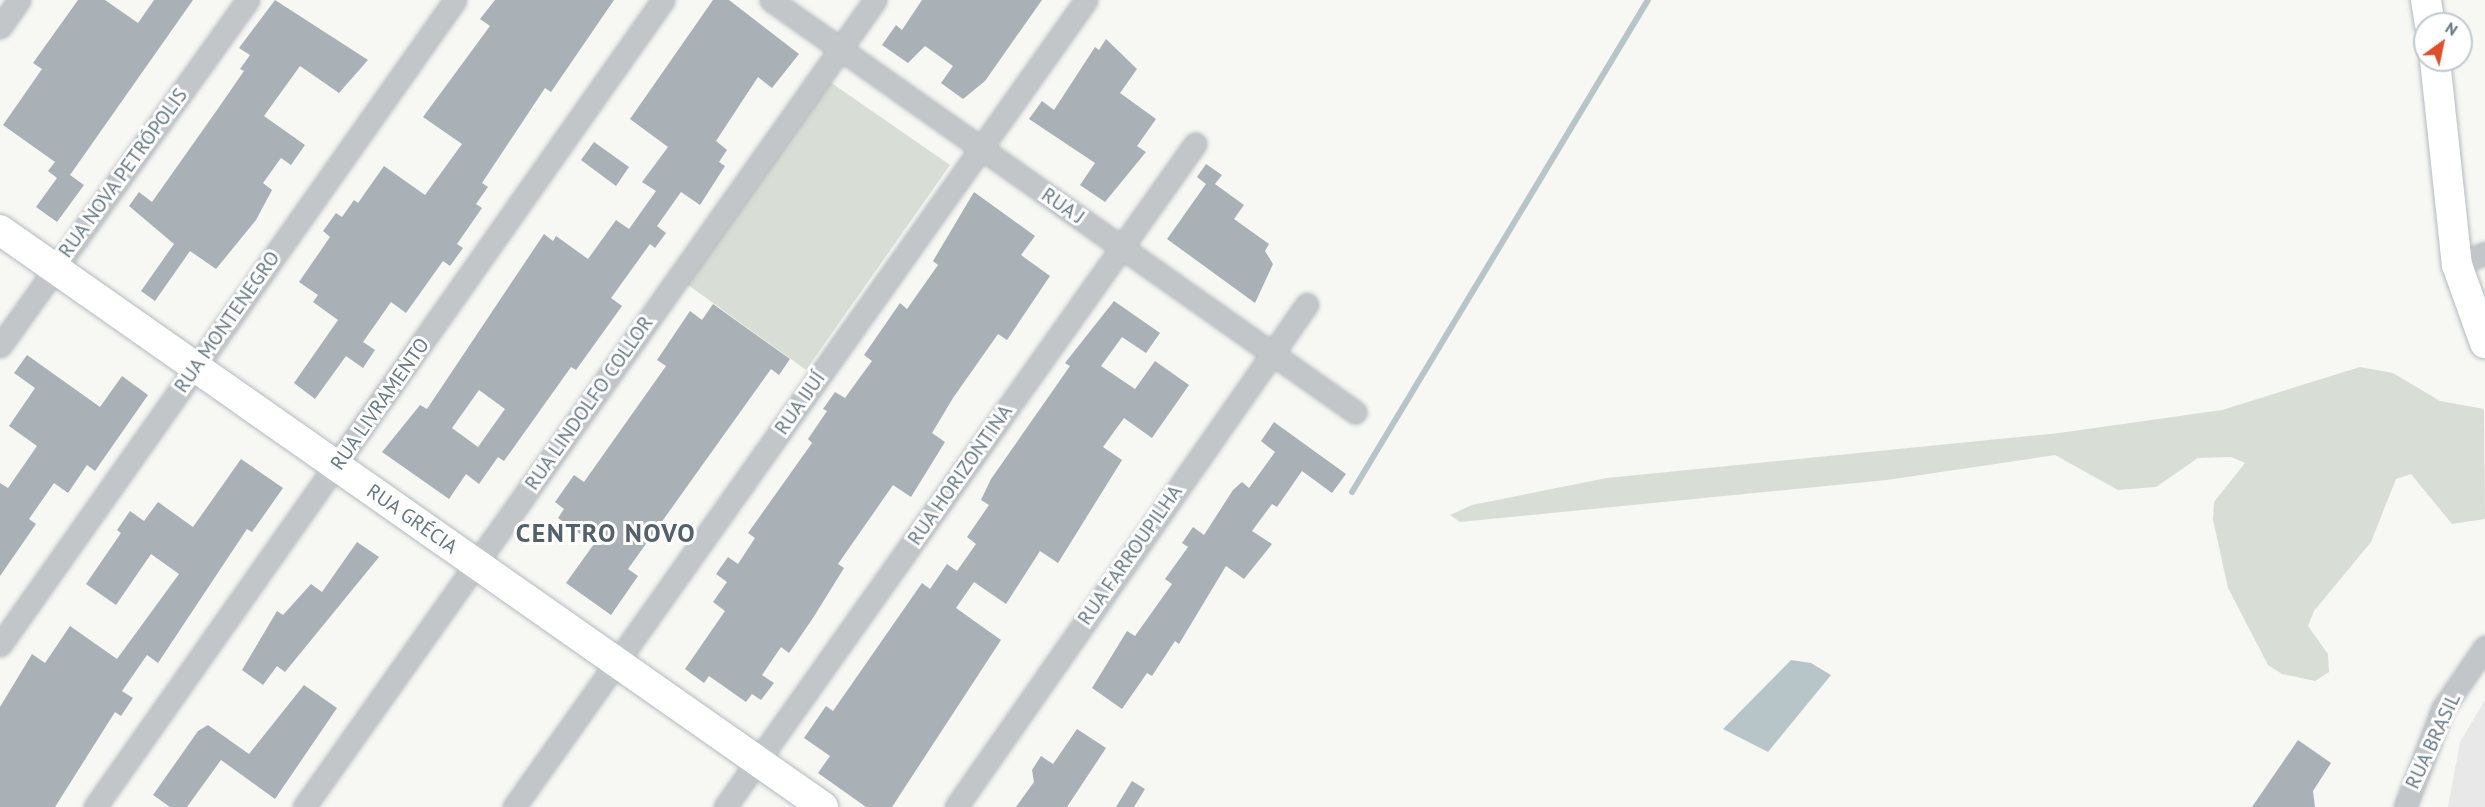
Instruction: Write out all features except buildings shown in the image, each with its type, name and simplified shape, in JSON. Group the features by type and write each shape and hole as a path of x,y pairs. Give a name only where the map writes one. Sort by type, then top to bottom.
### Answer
{"main road":[{"path":"2436,72 2457,265 2485,343"},
{"name":"RUA GRÉCIA","path":"0,230 823,807"}],"street":[{"path":"0,27 19,0"},
{"name":"RUA NOVA PETRÓPOLIS","path":"0,346 248,0"},
{"name":"RUA MONTENEGRO","path":"0,645 455,0"},
{"name":"RUA LIVRAMENTO","path":"95,807 663,0"},
{"name":"RUA J","path":"771,0 1355,412"},
{"name":"RUA LINDOLFO COLLOR","path":"304,807 875,0"},
{"name":"RUA IJUÍ","path":"514,807 1086,0"},
{"name":"RUA HORIZONTINA","path":"725,807 1195,144"},
{"path":"2457,265 2485,253"},
{"name":"RUA FARROUPILHA","path":"956,807 1306,304"},
{"name":"RUA BRASIL","path":"2405,807 2443,708 2485,647"}],"shaded area":[{"path":"830,82 950,165 806,370 684,282"},
{"path":"2360,367 2393,373 2440,401 2484,409 2485,519 2452,524 2411,474 2396,479 2371,542 2314,611 2308,626 2328,654 2329,672 2315,681 2282,674 2268,665 2228,588 2213,520 2214,502 2245,463 2231,457 2198,458 2156,487 2118,490 2055,455 1887,480 1460,522 1450,515 1472,505 1607,478 2059,433 2222,410"},
{"path":"1791,660 1811,663 1831,675 1768,752 1723,729"},
{"path":"2485,700 2485,807 2448,807 2460,742"}],"waterway":[{"path":"1352,492 1648,0"}],"district":[{"name":"CENTRO NOVO","path":"606,533"}]}
